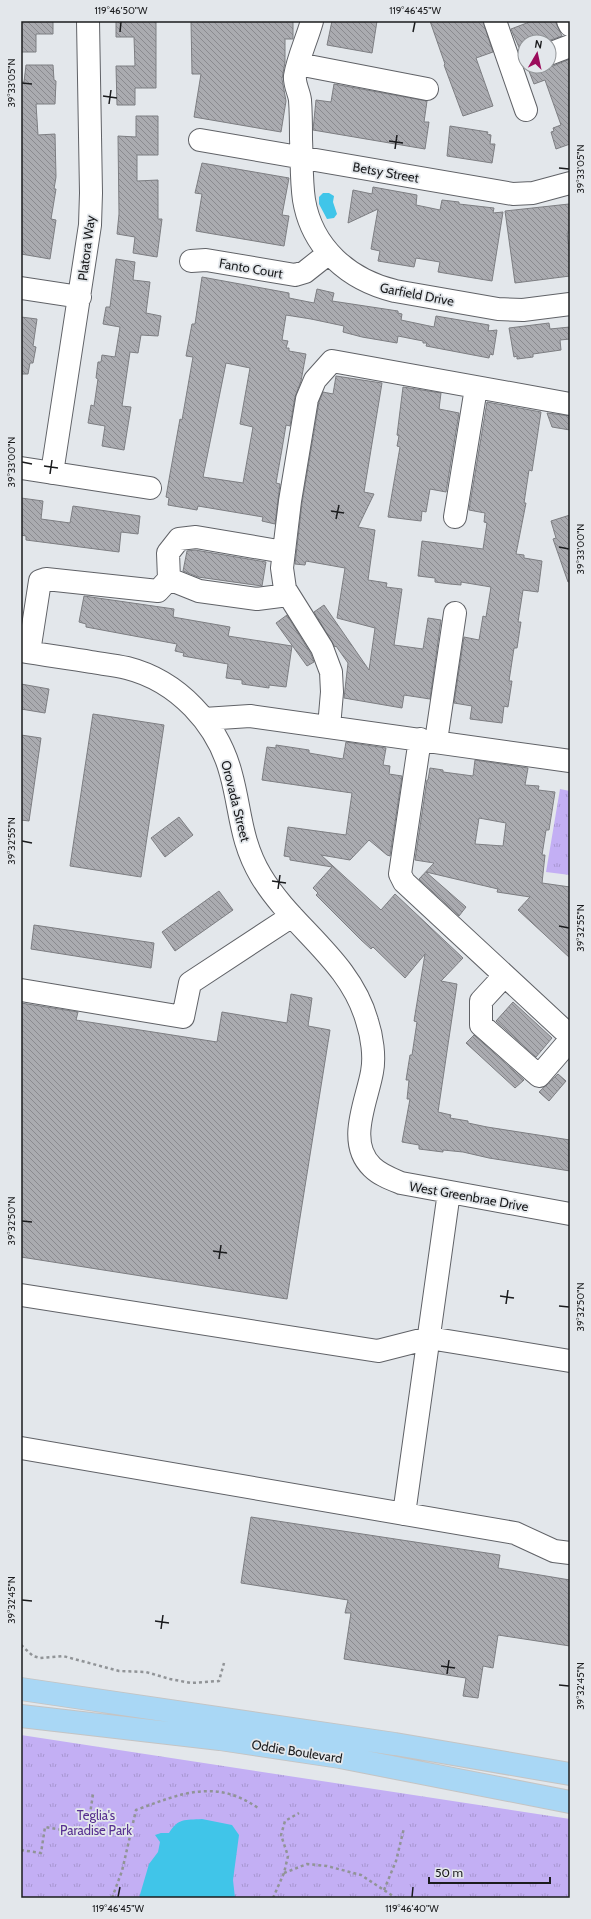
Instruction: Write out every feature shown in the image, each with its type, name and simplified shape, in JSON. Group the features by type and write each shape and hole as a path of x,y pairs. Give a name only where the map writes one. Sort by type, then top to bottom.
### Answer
{"main road":[{"path":"21,1674 48,1693"},
{"name":"Oddie Boulevard","path":"21,1689 395,1744 570,1774"},
{"name":"Oddie Boulevard","path":"21,1716 220,1739 332,1756 570,1802"}],"street":[{"name":"Platora Way","path":"52,473 90,226 91,193 88,21"},
{"name":"Garfield Drive","path":"312,21 295,78 300,99 304,200 310,220 319,240 329,253 344,268 360,279 378,287 394,291 498,309 523,310 570,304"},
{"path":"568,21 570,25"},
{"path":"501,23 517,63"},
{"path":"557,51 570,46"},
{"path":"298,64 427,89"},
{"path":"520,74 526,110"},
{"name":"Betsy Street","path":"200,140 513,194 533,194 570,183"},
{"name":"Fanto Court","path":"191,261 206,260 295,275 305,272 329,253"},
{"path":"21,288 80,297"},
{"path":"329,727 332,692 331,672 322,648 285,589 282,568 290,501 307,398 315,380 332,361 570,404"},
{"path":"455,517 476,388"},
{"path":"21,468 150,488"},
{"path":"25,652 40,581 46,579 158,591 170,579 168,553 179,539 196,537 284,552"},
{"path":"170,579 198,590 257,599 288,595"},
{"path":"455,613 400,874 404,882 570,1036"},
{"name":"Orovada Street","path":"25,652 127,668 153,677 175,691 195,708 204,719 224,750 232,774 240,823 248,850 260,876 278,901 332,958 347,977 360,999 368,1022 372,1045 372,1071 358,1132 362,1150 371,1167"},
{"path":"204,719 250,716 570,761"},
{"path":"21,990 183,1017 190,983 292,916"},
{"path":"504,976 481,1001 481,1025 539,1076 570,1040"},
{"name":"West Greenbrae Drive","path":"371,1167 383,1175 401,1183 570,1214"},
{"path":"404,1514 449,1192"},
{"path":"21,1295 378,1351 428,1338 570,1361"},
{"path":"21,1448 515,1533 554,1550 570,1553"}],"path":[{"path":"21,1645 33,1656 40,1658 67,1657 119,1671 146,1672 191,1683 218,1682 224,1663"},
{"path":"112,1898 122,1871 136,1810 192,1792 215,1791 245,1799 258,1808"},
{"path":"21,1850 41,1853 45,1827 87,1834 93,1794"},
{"path":"273,1898 284,1873 288,1856 281,1835 285,1821 299,1813"},
{"path":"384,1890 396,1861 404,1828"},
{"path":"284,1873 307,1864 327,1866 361,1875 396,1898"}],"green space":[{"path":"560,789 570,791 570,875 546,872"},
{"name":"Teglia's Paradise Park","path":"21,1735 570,1819 570,1898 21,1898"}],"water":[{"path":"323,193 329,193 334,196 333,202 337,214 334,218 327,219 319,204 319,197"},
{"path":"202,1819 232,1825 239,1835 233,1880 235,1898 139,1898 149,1864 158,1852 160,1842 155,1835 169,1833 179,1822"}],"building":[{"path":"21,21 53,21 53,34 36,34 36,52 21,52"},
{"path":"116,21 156,21 156,88 135,88 135,105 117,105 116,66 135,66 134,37 116,37"},
{"path":"191,21 293,21 293,39 285,39 285,62 282,79 286,101 281,132 194,117 201,74 192,74"},
{"path":"332,21 377,21 372,53 327,45"},
{"path":"430,21 483,21 493,52 476,58 493,106 463,116 444,65 445,64"},
{"path":"532,21 555,21 562,36 557,38 557,34 517,34 517,43 511,29"},
{"path":"570,59 570,144 556,149 551,132 554,131 553,128 561,125 545,80 534,84 530,74 557,74 557,64"},
{"path":"26,65 53,65 54,80 56,81 55,104 36,104 38,135 55,134 56,177 54,189 56,189 51,219 56,220 50,259 21,254 21,82 24,82"},
{"path":"334,84 427,101 424,122 429,122 425,149 313,130 316,100 331,102"},
{"path":"136,116 158,116 158,155 137,155 137,181 158,180 158,219 162,219 157,257 133,253 135,237 117,234 119,214 118,136 136,137"},
{"path":"450,126 488,132 487,134 491,135 490,144 495,144 492,163 447,156"},
{"path":"202,163 289,178 282,215 289,216 284,246 196,231 202,194 195,193"},
{"path":"373,187 417,195 416,205 440,210 442,200 459,202 459,204 494,208 493,213 503,212 492,281 438,272 440,262 416,258 414,267 378,261 380,251 371,249 378,209 348,223 353,190 372,194"},
{"path":"569,204 570,233 567,233 570,255 570,276 515,283 505,211"},
{"path":"116,259 135,262 133,280 150,282 146,313 161,316 158,336 141,335 138,353 130,352 122,406 131,407 124,450 102,446 105,426 88,423 91,405 94,406 98,379 96,378 98,362 101,362 102,355 115,357 120,327 103,324 106,307 110,307"},
{"path":"202,277 289,293 289,298 314,303 317,289 334,293 332,301 398,311 398,313 402,314 401,320 434,327 436,316 489,325 488,331 497,330 493,355 490,354 489,358 426,346 427,343 423,343 423,341 398,336 397,343 362,337 343,332 344,326 286,315 282,340 288,341 286,348 289,348 289,351 306,354 301,381 295,397 290,426 286,425 276,483 280,484 275,524 262,521 263,517 198,506 197,510 168,505 169,498 166,497 193,357 186,356 192,324 195,324","holes":["226,363 250,368 240,424 253,427 243,483 203,477"]},
{"path":"21,317 37,319 33,346 36,347 33,363 30,363 28,374 21,374"},
{"path":"549,323 550,329 570,327 570,339 560,340 561,350 533,354 533,357 517,359 517,356 514,357 509,328"},
{"path":"336,376 382,383 364,492 374,494 358,527 375,530 368,580 387,583 386,587 402,589 394,645 423,649 428,618 441,620 430,699 404,695 402,708 344,698 348,663 336,646 335,647 314,612 324,605 369,670 375,628 337,618 345,568 306,561 305,565 295,564 302,503 319,402 323,392 333,394"},
{"path":"403,387 441,393 439,409 459,413 446,492 430,489 426,512 422,511 421,521 388,517 400,447 397,446 399,436 397,435"},
{"path":"487,402 541,412 532,471 529,470 524,503 526,503 516,554 524,555 524,558 542,561 538,592 523,590 518,622 521,622 517,648 514,648 509,681 512,681 508,707 504,706 502,723 470,719 472,706 454,703 464,637 479,640 483,616 486,617 491,587 461,582 461,585 435,582 435,578 418,576 422,541 483,549 487,523 484,522 485,513 469,510"},
{"path":"547,413 570,416 570,430 552,427"},
{"path":"21,498 43,501 41,519 70,523 73,506 140,516 138,534 121,532 119,552 26,540 26,536 21,535"},
{"path":"570,515 570,582 568,582 553,539 556,538 551,521"},
{"path":"195,550 266,562 262,586 198,577 183,571 187,551"},
{"path":"84,596 174,609 173,617 230,627 228,636 292,646 286,687 269,685 269,688 242,684 242,680 226,678 228,664 183,656 184,653 175,651 177,644 86,627 86,624 79,622"},
{"path":"287,615 311,654 314,662 307,666 276,623"},
{"path":"21,684 49,689 45,713 21,709"},
{"path":"93,714 164,725 141,877 70,866"},
{"path":"21,735 41,738 29,821 21,820"},
{"path":"346,742 386,748 383,765 390,766 389,774 402,776 390,856 369,840 350,860 321,855 381,910 395,894 463,958 441,981 457,984 438,1112 451,1115 450,1118 468,1121 468,1123 570,1140 570,1171 489,1158 463,1152 443,1150 443,1152 419,1149 419,1145 402,1142 410,1099 407,1099 409,1080 406,1080 410,1055 412,1055 417,1022 414,1021 425,954 405,978 373,947 371,949 361,940 316,895 318,893 313,888 332,867 290,860 290,857 284,856 288,827 346,835 352,793 262,780 267,747 276,748 276,745 309,750 309,753 343,759"},
{"path":"475,760 528,768 525,785 539,786 538,790 555,792 549,830 546,830 542,855 545,855 542,883 570,887 570,958 518,910 530,897 497,892 498,889 426,872 466,907 459,916 419,879 434,863 415,860 430,768 443,770 443,772 473,776","holes":["479,818 506,823 503,846 475,844"]},
{"path":"179,817 193,835 165,857 151,838"},
{"path":"219,891 233,910 175,951 162,932"},
{"path":"34,925 154,943 151,968 31,949"},
{"path":"291,994 312,998 308,1026 330,1030 287,1299 21,1257 21,1003 78,1012 76,1020 217,1042 222,1012 287,1023"},
{"path":"513,1002 552,1038 536,1057 496,1021"},
{"path":"474,1035 524,1080 515,1088 466,1043"},
{"path":"558,1074 566,1081 549,1101 539,1092"},
{"path":"251,1517 500,1555 498,1568 570,1580 570,1646 498,1635 493,1668 483,1666 478,1698 463,1696 466,1678 344,1659 351,1613 345,1613 348,1600 241,1583"}]}
